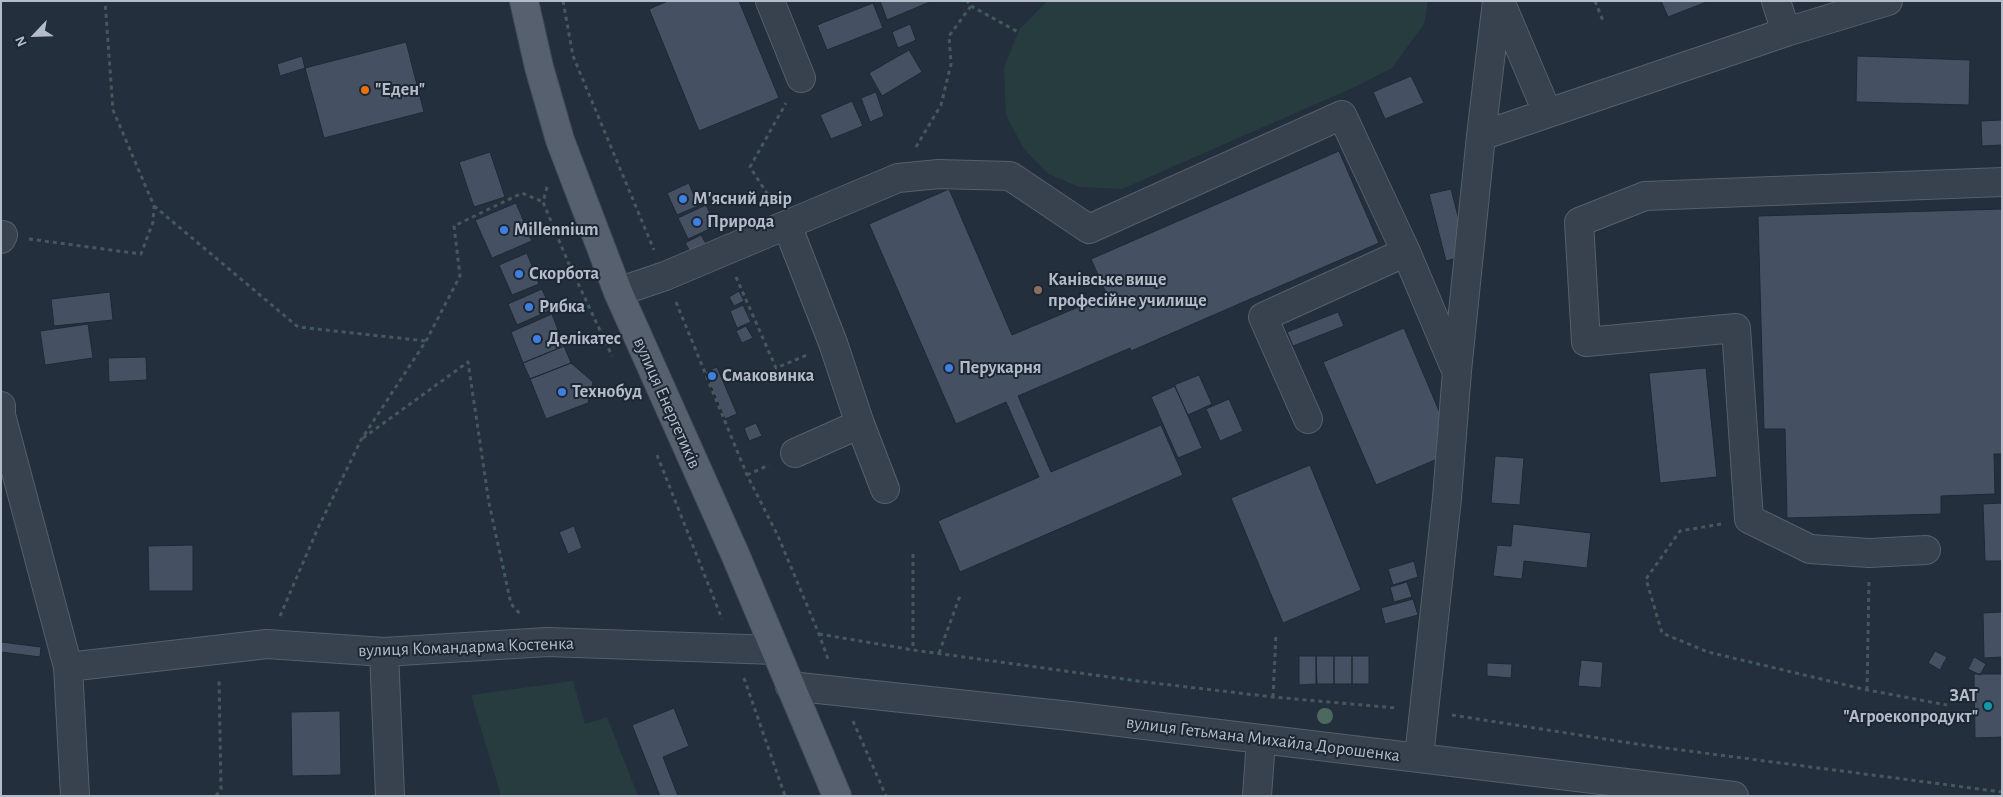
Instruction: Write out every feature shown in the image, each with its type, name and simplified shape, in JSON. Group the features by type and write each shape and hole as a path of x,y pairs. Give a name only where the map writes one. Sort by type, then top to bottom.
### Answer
{"main road":[{"name":"вулиця Енергетиків","path":"524,1 560,140 618,292 735,554 837,796"}],"street":[{"path":"770,1 801,78"},
{"path":"1499,1 1547,112"},
{"path":"1419,757 1447,498 1456,371 1481,136 1499,1"},
{"path":"1776,1 1786,32"},
{"path":"1481,136 1786,32 1888,1"},
{"path":"618,292 665,276 898,178 938,174 1010,176 1090,229 1342,115 1406,252 1456,371"},
{"path":"1926,550 1869,553 1810,549 1749,519 1736,328 1586,342 1579,222 1645,196 2002,182"},
{"path":"786,225 833,343 860,424 885,489"},
{"path":"1308,419 1263,317 1406,252"},
{"path":"1,406 1,415 68,667 74,796"},
{"path":"795,453 860,424"},
{"name":"вулиця Командарма Костенка","path":"68,667 267,644 384,652 547,642 775,650"},
{"path":"384,652 390,796"},
{"name":"вулиця Гетьмана Михайла Дорошенка","path":"790,686 839,690 1419,757 1602,788 1734,796"},
{"path":"1257,796 1260,740"}],"path":[{"path":"2,237 141,254 153,222 154,206 113,110 105,1"},
{"path":"563,1 573,56 747,475 778,536 819,634 839,690 886,796"},
{"path":"967,1 971,6 1018,32"},
{"path":"1595,1 1602,21"},
{"path":"898,178 941,105 951,64 949,36 971,6"},
{"path":"786,225 750,167 801,78"},
{"path":"548,186 543,202 568,262 613,357"},
{"path":"267,644 318,528 360,440 426,341 460,276 454,226 522,193 543,202"},
{"path":"154,206 298,327 426,341"},
{"path":"724,251 776,368"},
{"path":"360,440 468,362 489,503 510,604 547,642"},
{"path":"656,453 734,650 785,796"},
{"path":"1749,519 1680,531 1646,580 1662,633 1708,652 1867,690 1947,706"},
{"path":"1867,690 1869,553"},
{"path":"913,554 913,650"},
{"path":"939,653 961,593"},
{"path":"1273,697 1276,634"},
{"path":"216,796 221,789 218,650"}],"green space":[{"path":"1047,1 1428,1 1424,24 1392,68 1357,86 1122,189 1079,187 1048,174 1024,149 1006,115 1004,68 1019,30"},
{"path":"573,681 585,724 607,717 638,796 501,796 471,695"}],"building":[{"path":"668,1 739,1 779,98 699,131 649,9"},
{"path":"880,1 932,1 887,20"},
{"path":"1661,1 1709,1 1668,17"},
{"path":"873,3 883,28 827,50 817,25"},
{"path":"910,24 916,40 898,48 892,32"},
{"name":"\"Еден\"","path":"406,42 424,112 324,138 305,68"},
{"path":"909,50 922,72 882,96 869,73"},
{"path":"302,56 305,68 280,76 277,64"},
{"path":"1857,56 1970,60 1969,105 1856,102"},
{"path":"1411,76 1424,103 1385,119 1373,92"},
{"path":"876,92 884,116 870,122 861,98"},
{"path":"852,101 863,126 831,139 820,115"},
{"path":"2002,120 2002,145 1982,146 1981,121"},
{"path":"1339,151 1379,243 1131,351 1130,348 1018,396 1051,472 1161,425 1183,475 960,572 938,521 1039,477 1006,402 956,424 869,224 949,189 1012,335 1107,295 1091,259"},
{"path":"490,152 505,197 474,207 459,162"},
{"name":"М'ясний двір","path":"689,183 698,206 677,215 667,193"},
{"path":"1451,189 1468,255 1446,261 1429,194"},
{"name":"Millennium","path":"516,203 532,241 492,258 475,220"},
{"name":"Природа","path":"706,205 716,226 688,239 678,218"},
{"path":"2002,209 2002,454 1994,454 1995,494 1941,496 1941,514 1787,518 1785,429 1764,429 1758,216"},
{"path":"701,235 708,247 693,256 685,243"},
{"name":"Скорбота","path":"527,253 539,284 512,295 499,265"},
{"name":"Рибка","path":"542,289 551,310 517,325 508,304"},
{"path":"739,291 744,301 734,306 729,297"},
{"path":"110,292 113,320 54,326 51,299"},
{"path":"743,305 751,322 737,328 730,311"},
{"path":"1338,312 1344,326 1293,346 1287,332"},
{"name":"Делікатес","path":"552,314 564,346 523,363 511,332"},
{"path":"88,324 93,358 45,365 40,331"},
{"path":"746,326 753,338 742,343 736,331"},
{"path":"1404,328 1456,451 1376,485 1323,362"},
{"path":"564,346 571,363 530,379 523,363"},
{"path":"146,357 147,380 109,382 108,358"},
{"name":"Технобуд","path":"571,363 593,382 588,403 546,419 530,379"},
{"path":"717,367 737,414 725,419 705,372"},
{"path":"1706,368 1717,477 1660,483 1649,373"},
{"path":"1199,375 1212,404 1188,415 1174,385"},
{"path":"1175,386 1202,448 1178,458 1151,397"},
{"path":"1229,399 1243,431 1220,441 1206,409"},
{"path":"756,423 762,436 749,441 744,428"},
{"path":"1495,456 1524,458 1520,505 1491,503"},
{"path":"1310,465 1361,590 1283,623 1231,498"},
{"path":"2002,503 2002,561 1985,561 1983,504"},
{"path":"1513,524 1591,533 1587,568 1524,561 1522,579 1493,576 1497,545 1511,546"},
{"path":"574,526 582,548 568,554 559,532"},
{"path":"193,545 193,591 149,591 148,546"},
{"path":"1414,561 1418,577 1393,585 1388,569"},
{"path":"1407,582 1412,597 1394,602 1390,587"},
{"path":"1413,599 1418,615 1385,624 1381,608"},
{"path":"2002,612 2002,657 1984,658 1983,613"},
{"path":"1,642 41,647 40,657 1,652"},
{"path":"1935,651 1947,657 1940,670 1928,663"},
{"path":"1299,656 1316,656 1316,684 1299,685"},
{"path":"1316,656 1334,656 1334,684 1317,684"},
{"path":"1334,656 1352,656 1352,684 1334,684"},
{"path":"1352,656 1369,656 1369,684 1352,684"},
{"path":"1974,657 1986,664 1980,675 1968,669"},
{"path":"1581,660 1603,662 1601,688 1578,686"},
{"path":"1487,663 1512,664 1511,678 1487,676"},
{"name":"ЗАТ \"Агроекопродукт\"","path":"1974,674 2002,674 2002,737 1975,738"},
{"path":"674,708 689,746 663,757 678,796 660,796 632,725"},
{"path":"340,711 341,775 292,776 291,712"}],"place":[{"name":"\"Еден\"","path":"365,90"},
{"name":"М'ясний двір","path":"683,199"},
{"name":"Природа","path":"697,222"},
{"name":"Millennium","path":"504,230"},
{"name":"Скорбота","path":"519,274"},
{"name":"Канівське вище професійне училище","path":"1038,290"},
{"name":"Рибка","path":"529,307"},
{"name":"Делікатес","path":"537,339"},
{"name":"Перукарня","path":"949,368"},
{"name":"Смаковинка","path":"712,376"},
{"name":"Технобуд","path":"562,392"},
{"name":"ЗАТ \"Агроекопродукт\"","path":"1988,706"}]}
